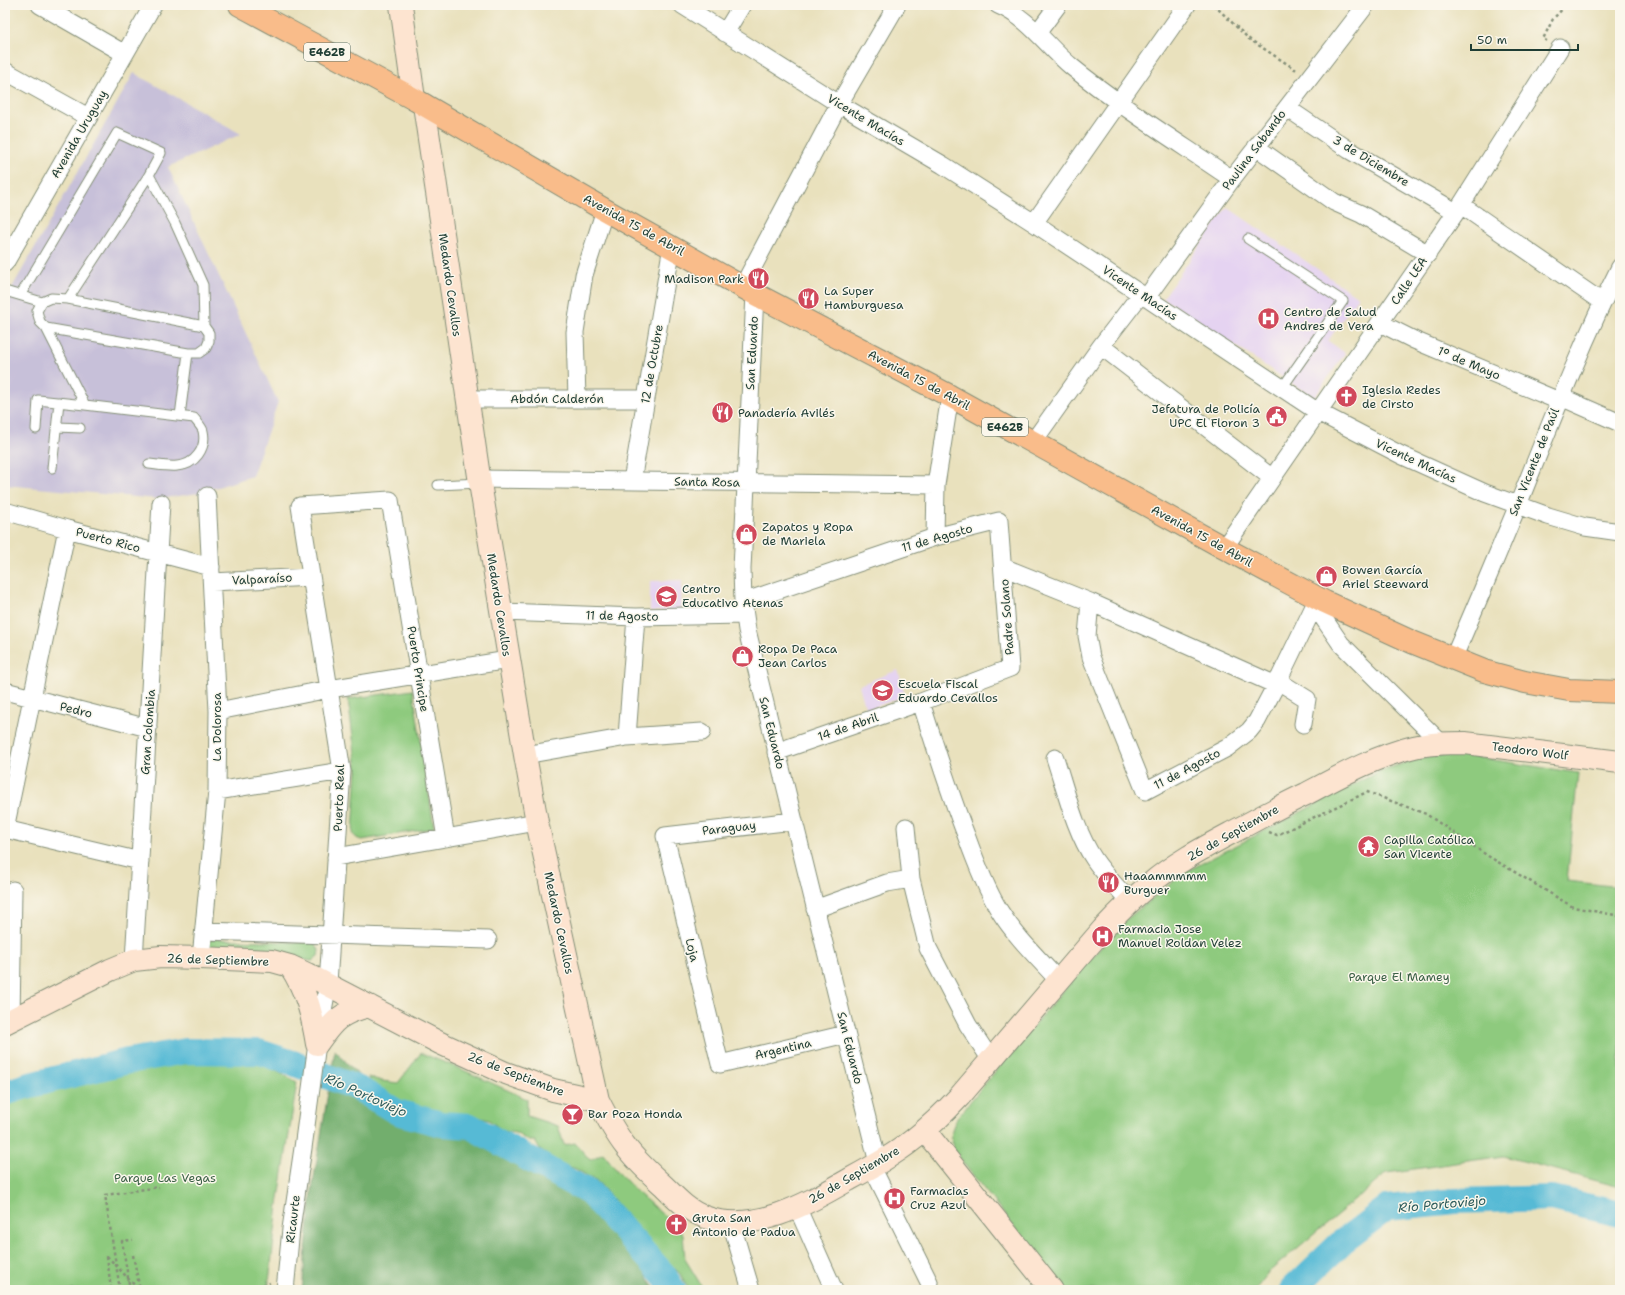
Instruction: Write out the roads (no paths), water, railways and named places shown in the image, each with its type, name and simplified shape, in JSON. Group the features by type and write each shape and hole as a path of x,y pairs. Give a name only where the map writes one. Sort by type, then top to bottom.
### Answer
{"main road":[{"name":"Avenida 15 de Abril","path":"243,6 419,102 604,210 672,246 749,290 950,396 1224,548 1317,602 1484,671 1525,682 1568,690 1620,692"}],"street":[{"path":"40,5 125,54"},
{"name":"Avenida Uruguay","path":"5,263 153,5"},
{"name":"Medardo Cevallos","path":"401,5 419,102 508,660 525,756 537,822 598,1100"},
{"name":"Vicente Macías","path":"682,5 839,104 943,165 1034,223 1318,412 1407,458 1517,506 1585,526 1620,532"},
{"path":"725,33 742,5"},
{"name":"San Eduardo","path":"897,5 839,104 749,290 746,482 742,570 743,609 776,752 846,1034 875,1165 929,1282"},
{"path":"998,5 1022,19 1038,32 1071,66 1119,102 1232,179"},
{"path":"1038,32 1058,5"},
{"path":"1034,223 1187,5"},
{"name":"Paulina Sabando","path":"1033,442 1101,346 1144,296 1256,147 1366,5"},
{"name":"Calle LEA","path":"1224,548 1459,209 1560,48"},
{"path":"5,72 88,117"},
{"name":"3 de Diciembre","path":"1287,108 1349,150 1459,209 1610,297"},
{"path":"1256,147 1334,202 1361,214 1428,254"},
{"path":"577,399 575,332 584,274 604,210"},
{"name":"12 de Octubre","path":"632,481 672,246"},
{"name":"San Vicente de Paúl","path":"1453,659 1560,399 1610,297 1620,267"},
{"name":"1º de Mayo","path":"1380,323 1414,340 1620,423"},
{"path":"1101,346 1272,478"},
{"path":"935,537 936,485 950,396"},
{"name":"Abdón Calderón","path":"467,399 646,399"},
{"name":"Santa Rosa","path":"479,481 632,481 936,485"},
{"name":"La Dolorosa","path":"201,958 217,792 218,711 207,496"},
{"name":"Puerto Real","path":"317,1044 328,984 342,771 300,506 390,500"},
{"name":"Puerto Principe","path":"390,500 446,838"},
{"name":"Gran Colombia","path":"134,960 162,503"},
{"name":"Puerto Rico","path":"5,511 159,553 211,574"},
{"name":"11 de Agosto","path":"501,612 636,617 743,609 935,537 999,521 1003,567"},
{"path":"67,529 5,829 140,861"},
{"path":"1003,567 1090,602 1277,683 1307,699 1303,724"},
{"name":"Padre Solano","path":"921,702 1010,668 1003,567"},
{"name":"Valparaíso","path":"211,574 312,577"},
{"name":"11 de Agosto","path":"1090,602 1088,636 1091,657 1145,791 1227,748 1240,739 1256,721 1277,683 1317,602"},
{"path":"1317,602 1341,644 1441,743"},
{"path":"627,737 636,617"},
{"path":"218,711 329,689 508,660"},
{"name":"Pedro","path":"5,691 148,728"},
{"path":"921,702 949,790 976,862 990,891 999,909 1013,930 1058,980"},
{"name":"14 de Abril","path":"776,752 921,702"},
{"path":"525,756 627,737 702,732"},
{"name":"Teodoro Wolf","path":"1441,743 1465,743 1620,762"},
{"name":"26 de Septiembre","path":"8,1022 110,970 134,960 201,958 272,961 290,966 328,984 458,1051 503,1072 553,1090 598,1100 626,1148 678,1201 700,1216 712,1219 731,1222 763,1218 797,1207 875,1165 925,1131 960,1096 1058,980 1130,902 1150,884 1177,864 1247,824 1337,778 1384,757 1414,747 1441,743"},
{"path":"1055,758 1079,830 1086,844 1104,873 1130,902"},
{"path":"217,792 342,771"},
{"name":"Paraguay","path":"665,836 793,821"},
{"path":"336,857 537,822"},
{"path":"906,827 911,879 928,948 968,1025 991,1060"},
{"name":"Loja","path":"665,836 720,1064"},
{"path":"815,909 887,883 911,879"},
{"path":"8,1022 12,890"},
{"path":"204,931 488,940"},
{"path":"290,966 305,992 313,1018 317,1044"},
{"path":"317,1044 331,1024 341,1016 354,1010 369,1006"},
{"name":"Argentina","path":"720,1064 846,1034"},
{"name":"Ricaurte","path":"285,1290 317,1044"},
{"path":"925,1131 1052,1290"},
{"path":"797,1207 834,1290"},
{"path":"731,1222 751,1290"}],"lane":[{"path":"21,294 117,133 161,153 149,174 68,298"},
{"path":"46,328 188,353 199,353 206,348 209,341 209,333 204,326 203,285 175,223 149,174"},
{"path":"1248,239 1343,301 1282,388"},
{"path":"5,291 21,294 42,302"},
{"path":"85,405 46,328 40,322 37,311 42,302 52,298 68,298 204,326"},
{"path":"180,416 188,353"},
{"path":"36,429 38,400 194,418 203,430 203,444 199,455 190,462 178,466 149,464"},
{"path":"52,468 58,427 59,402"},
{"path":"58,427 80,428"},
{"path":"438,485 479,481"}],"waterway":[{"name":"Río Portoviejo","path":"5,1093 26,1086 128,1061 186,1051 259,1052 293,1063 359,1089 397,1112 441,1124 470,1126 590,1193 663,1274 673,1290"},
{"name":"Río Portoviejo","path":"1292,1290 1342,1242 1387,1208 1455,1201 1552,1198 1620,1214"}],"place":[{"name":"Madison Park","path":"759,279"},
{"name":"La Super Hamburguesa","path":"808,298"},
{"name":"Centro de Salud Andres de Vera","path":"1269,319"},
{"name":"Iglesia Redes de Cirsto","path":"1347,397"},
{"name":"Panadería Avilés","path":"722,413"},
{"name":"Jefatura de Policía UPC El Floron 3","path":"1276,416"},
{"name":"Zapatos y Ropa de Mariela","path":"746,534"},
{"name":"Bowen García Ariel Steeward","path":"1327,577"},
{"name":"Centro Educativo Atenas","path":"666,596"},
{"name":"Ropa De Paca Jean Carlos","path":"743,656"},
{"name":"Escuela Fiscal Eduardo Cevallos","path":"882,691"},
{"name":"Capilla Católica San Vicente","path":"1368,847"},
{"name":"Haaammmmm Burguer","path":"1108,883"},
{"name":"Farmacia Jose Manuel Roldan Velez","path":"1102,936"},
{"name":"Bar Poza Honda","path":"573,1114"},
{"name":"Farmacias Cruz Azul","path":"895,1198"},
{"name":"Gruta San Antonio de Padua","path":"676,1225"}],"park label":[{"name":"Parque El Mamey","path":"1399,977"},
{"name":"Parque Las Vegas","path":"165,1178"}]}
